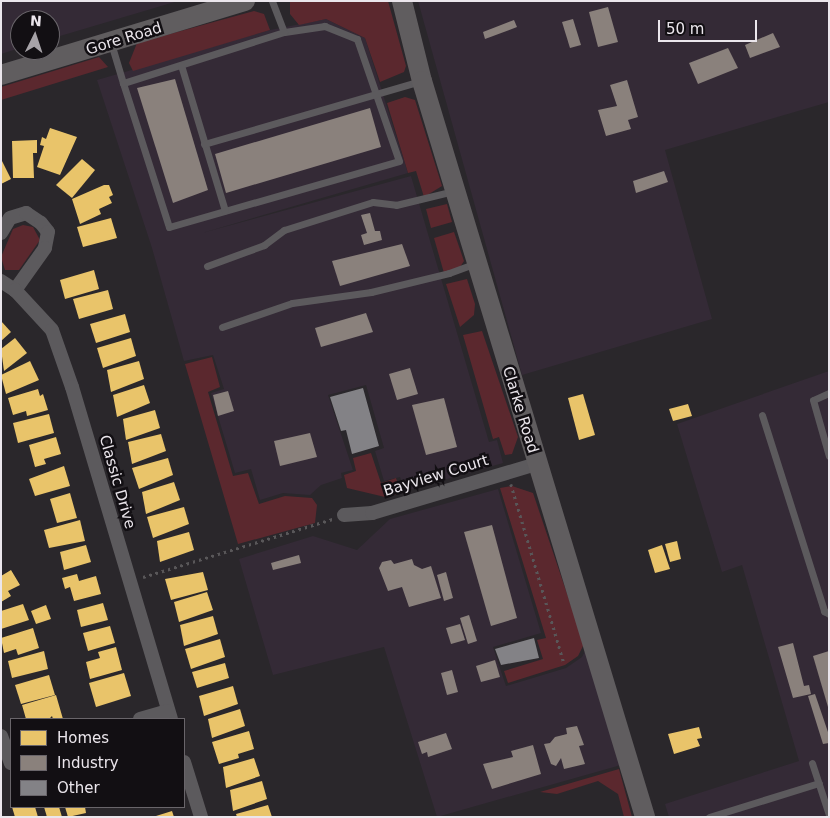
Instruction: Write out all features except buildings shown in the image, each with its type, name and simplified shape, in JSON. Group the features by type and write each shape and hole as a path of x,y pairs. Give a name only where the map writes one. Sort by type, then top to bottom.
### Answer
{"main road":[{"name":"Gore Road","path":"1,75 246,1"},
{"name":"Clarke Road","path":"402,1 422,81 476,263 645,817"}],"street":[{"path":"1,234 10,218 26,213 41,223 48,232 46,248 15,290"},
{"name":"Classic Drive","path":"1,282 15,290 52,330 72,387 169,715 147,718"},
{"name":"Bayview Court","path":"344,515 372,513 536,464"},
{"path":"1,736 10,760"},
{"path":"185,765 200,817"}],"lane":[{"path":"272,1 284,32"},
{"path":"111,43 123,83 169,227 399,161 357,39 325,26 284,32 123,83"},
{"path":"181,65 225,211"},
{"path":"204,144 422,81"},
{"path":"207,266 264,245 284,230 373,202 396,205 455,191"},
{"path":"222,327 292,303 371,292 449,273 476,263"},
{"path":"829,393 812,400 829,456"},
{"path":"762,415 824,611 829,614"},
{"path":"812,763 828,812"},
{"path":"709,817 818,783"}],"path":[{"path":"511,484 564,663"},
{"path":"148,576 344,515"}],"shaded area":[{"path":"1,1 178,1 60,36 60,10 10,10 10,51 1,54"},
{"path":"290,1 388,1 406,66 404,72 380,82 365,38 326,19 299,25 290,14"},
{"path":"418,1 829,1 829,102 665,150 712,319 522,375"},
{"path":"254,11 264,14 270,30 133,71 129,63 137,43"},
{"path":"326,19 365,38 408,173 202,233 411,176 489,442 497,440 503,463 405,491 400,477 384,481 375,451 384,448 366,385 328,395 353,470 341,473 342,478 321,485 310,495 283,493 260,500 251,469 235,473 211,393 224,389 213,355 184,361 152,248 97,80 270,30"},
{"path":"99,57 108,67 1,100 1,87"},
{"path":"405,97 415,100 442,186 424,197 416,171 408,173 387,103"},
{"path":"447,204 452,222 431,228 426,209"},
{"path":"23,225 33,227 40,240 19,270 5,270 1,257 13,229"},
{"path":"454,232 464,261 460,267 444,273 434,238"},
{"path":"467,279 475,304 474,315 460,327 446,284"},
{"path":"482,331 518,437 512,454 505,455 499,437 493,439 463,335"},
{"path":"212,357 220,387 208,392 233,476 248,473 259,504 285,496 312,498 317,505 315,523 238,544 185,364"},
{"path":"829,371 829,817 669,817 665,804 799,761 742,565 722,572 677,424"},
{"path":"371,453 381,483 396,478 401,493 385,497 347,488 344,475 356,471 353,458"},
{"path":"512,486 533,493 584,644 578,656 565,665 508,683 504,671 543,659 537,640 546,638 500,488"},
{"path":"498,489 541,633 493,647 506,686 566,668 582,657 587,647 621,765 437,817 384,647 273,675 239,559 313,536 357,550 390,519"},
{"path":"619,769 632,817 624,817 618,794 598,781 557,794 540,792"}]}
